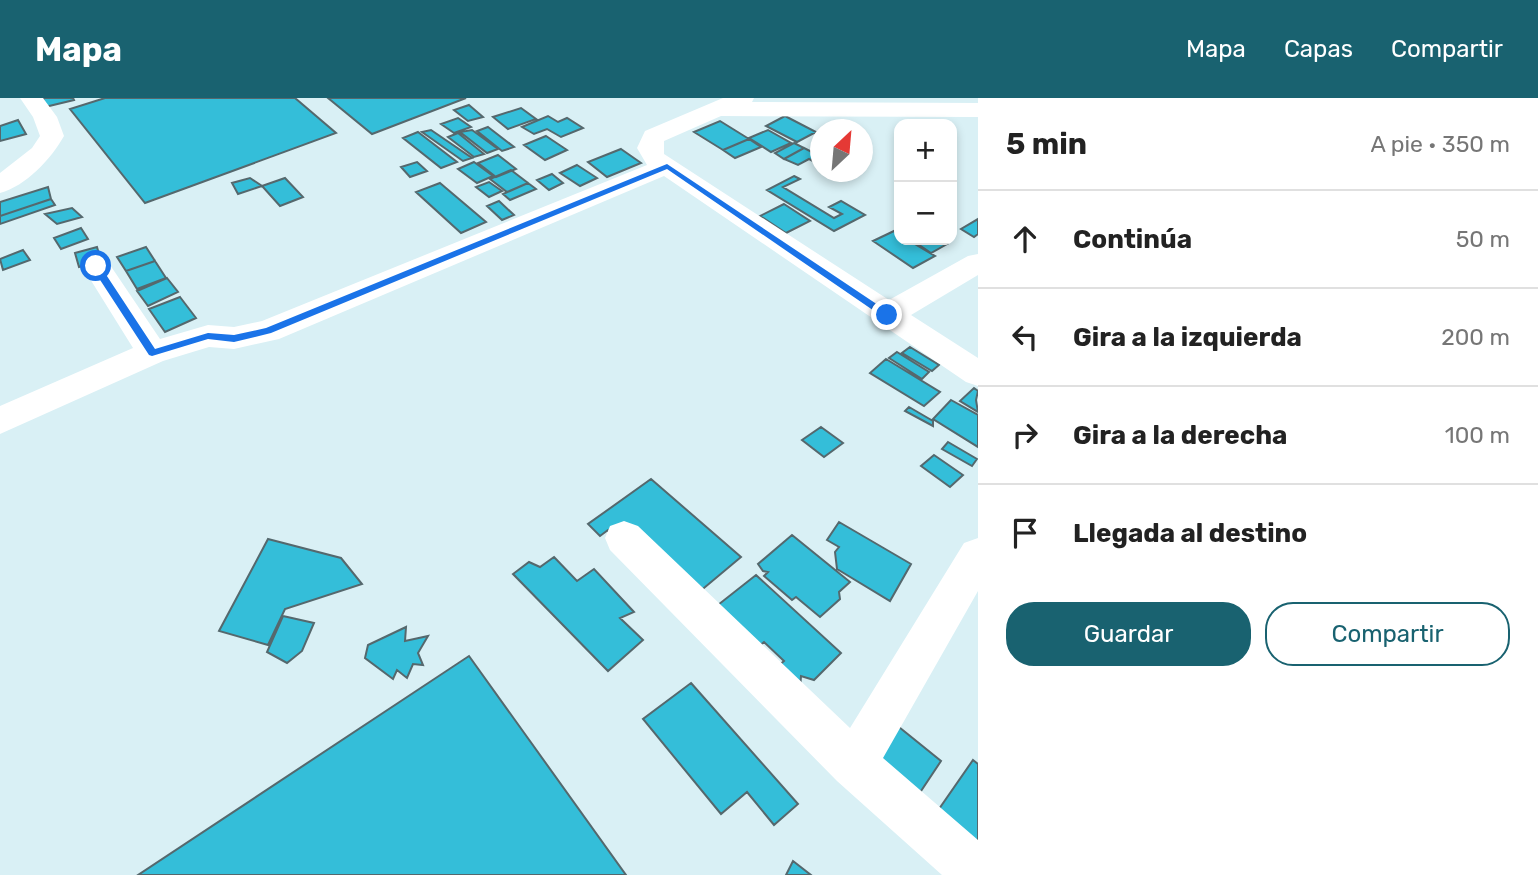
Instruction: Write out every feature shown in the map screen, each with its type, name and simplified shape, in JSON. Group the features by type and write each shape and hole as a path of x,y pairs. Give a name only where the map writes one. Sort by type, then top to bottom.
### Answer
{"street":[{"path":"0,185 42,153 52,136 45,117 31,98"},
{"path":"743,98 654,136 649,144 650,152 887,315 978,374"},
{"path":"718,109 978,110"},
{"path":"0,421 152,353 208,336 234,338 268,331 667,166"},
{"path":"887,315 978,263"},
{"path":"96,266 152,353"},
{"path":"624,538 854,764 978,873"},
{"path":"854,764 978,555"}],"building":[{"path":"43,98 73,98 74,100 45,107"},
{"path":"105,98 295,98 336,133 145,203 70,109"},
{"path":"328,98 466,98 372,134"},
{"path":"469,105 483,117 468,121 454,110"},
{"path":"521,108 536,119 508,129 493,117"},
{"path":"548,116 558,122 567,118 583,128 561,137 547,129 534,134 522,127"},
{"path":"785,116 810,129 810,135 797,142 766,126"},
{"path":"458,118 471,127 454,133 441,124"},
{"path":"18,120 26,134 0,141 0,126"},
{"path":"720,121 749,139 723,150 694,132"},
{"path":"488,127 514,147 502,151 477,131"},
{"path":"431,130 472,158 463,161 422,132"},
{"path":"472,130 498,149 487,153 460,132"},
{"path":"768,130 791,143 771,152 749,138"},
{"path":"418,132 457,162 441,168 403,138"},
{"path":"458,133 484,154 474,157 448,137"},
{"path":"546,136 567,150 545,160 524,145"},
{"path":"749,139 761,147 735,158 723,150"},
{"path":"794,143 804,148 784,159 775,153"},
{"path":"804,148 810,151 810,160 798,165 784,159"},
{"path":"621,149 641,163 607,177 588,162"},
{"path":"498,155 516,169 496,177 478,163"},
{"path":"417,162 427,171 410,177 401,167"},
{"path":"474,162 493,176 477,183 458,169"},
{"path":"577,165 597,178 580,186 560,173"},
{"path":"511,170 528,183 507,192 490,179"},
{"path":"552,174 563,183 549,190 537,180"},
{"path":"794,176 800,179 783,187 834,218 842,214 829,207 841,201 865,215 834,231 767,190"},
{"path":"250,178 262,186 238,194 232,183"},
{"path":"285,178 303,197 280,206 262,186"},
{"path":"489,182 502,191 489,197 476,187"},
{"path":"440,183 486,222 461,233 416,192"},
{"path":"528,183 536,189 510,200 503,194"},
{"path":"48,187 51,199 0,216 0,202"},
{"path":"51,199 55,205 0,224 0,216"},
{"path":"499,201 514,215 502,220 487,206"},
{"path":"784,204 810,221 786,233 760,216"},
{"path":"72,208 82,217 57,224 45,214"},
{"path":"978,219 978,234 974,237 961,229"},
{"path":"81,228 88,239 61,249 54,238"},
{"path":"894,231 894,245 916,245 935,256 913,268 873,241"},
{"path":"919,245 945,245 931,253"},
{"path":"97,247 101,261 79,267 75,253"},
{"path":"146,247 155,261 126,271 117,257"},
{"path":"23,250 30,260 3,270 0,259"},
{"path":"155,261 166,278 137,289 126,271"},
{"path":"167,278 178,292 148,306 137,291"},
{"path":"180,297 196,318 165,332 149,309"},
{"path":"910,347 939,365 932,371 902,353"},
{"path":"897,352 929,372 922,379 889,358"},
{"path":"886,359 940,392 924,406 870,373"},
{"path":"974,388 978,391 978,412 960,401"},
{"path":"951,400 978,415 978,447 933,419"},
{"path":"909,407 933,421 933,426 905,411"},
{"path":"821,427 843,443 824,457 802,440"},
{"path":"948,442 977,459 972,466 942,449"},
{"path":"934,455 963,475 950,487 921,466"},
{"path":"651,479 741,557 692,598 608,530 600,536 588,524"},
{"path":"839,522 911,564 890,601 837,569 835,552 839,547 827,540"},
{"path":"792,535 850,582 839,592 840,599 820,617 796,597 792,600 764,576 768,572 763,571 758,564"},
{"path":"268,539 341,558 362,584 285,609 268,645 219,631"},
{"path":"554,557 577,581 594,569 634,612 620,618 643,640 608,671 513,574 529,562 540,567"},
{"path":"756,575 841,653 814,680 801,676 800,690 777,667 784,661 764,642 751,653 709,612"},
{"path":"283,616 314,623 302,651 287,663 267,652"},
{"path":"406,627 405,641 428,636 418,653 423,665 413,664 407,678 397,670 393,679 365,658 368,645"},
{"path":"469,656 626,875 138,875"},
{"path":"691,683 798,804 774,825 747,792 721,814 643,719"},
{"path":"894,723 941,761 911,806 862,766"},
{"path":"973,760 978,764 978,852 930,822"},
{"path":"793,861 811,875 786,875"}],"route":[{"path":"96,266 152,353 208,336 250,336 268,331 667,166 887,315"}]}
